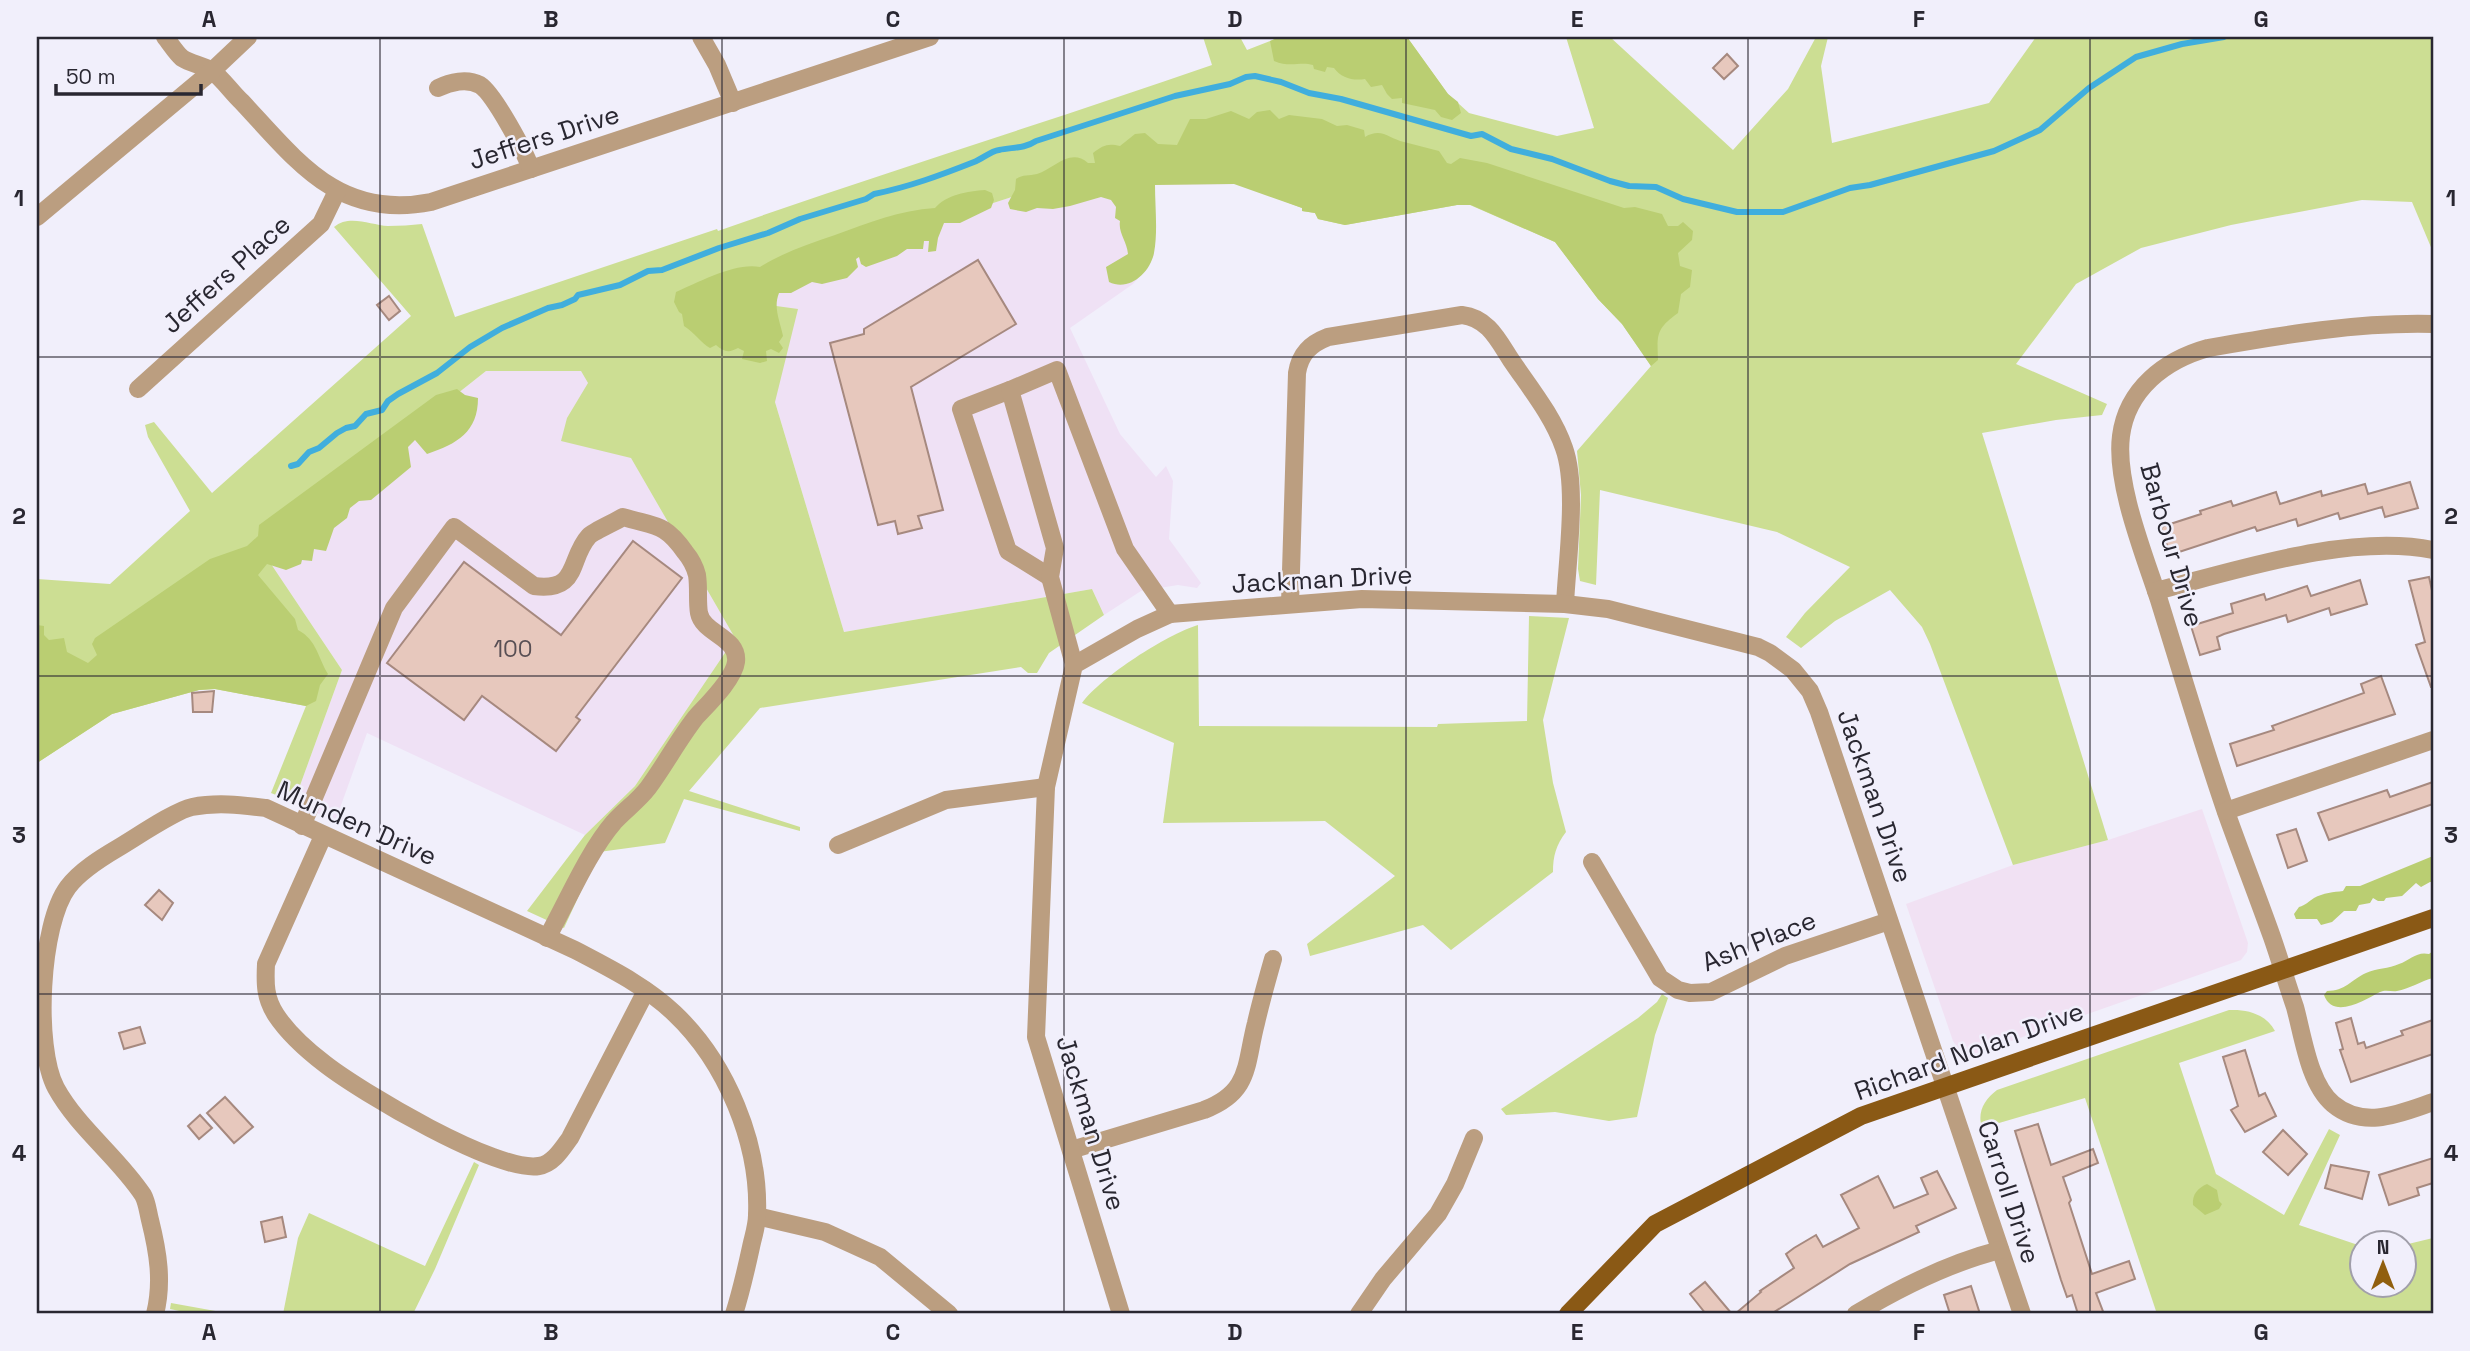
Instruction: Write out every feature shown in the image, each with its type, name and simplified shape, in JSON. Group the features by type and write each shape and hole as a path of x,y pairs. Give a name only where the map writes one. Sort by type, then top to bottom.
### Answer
{"main road":[{"name":"Richard Nolan Drive","path":"1568,1314 1655,1224 1861,1116 2282,968 2433,918"}],"street":[{"path":"165,37 182,57 212,71"},
{"path":"37,217 212,71 248,37"},
{"path":"701,37 717,65 733,103"},
{"name":"Jeffers Drive","path":"212,71 317,179 337,191 374,203 418,204 930,37"},
{"path":"438,88 471,82 485,90 522,146 531,169"},
{"name":"Jeffers Place","path":"138,389 321,224 337,191"},
{"path":"1290,604 1297,373 1303,355 1317,341 1328,337 1462,315 1479,318 1491,331 1546,412 1565,449 1571,485 1565,604"},
{"name":"Barbour Drive","path":"2433,324 2345,326 2189,353 2159,370 2137,393 2124,419 2119,450 2122,480 2156,591 2226,811 2282,968 2319,1088 2334,1105 2357,1116 2383,1118 2433,1102"},
{"path":"1050,577 1008,551 961,409 1057,370 1125,549 1170,614"},
{"path":"1010,390 1055,548 1050,577 1074,665"},
{"path":"302,826 394,608 454,527 534,586 550,588 567,579 590,535 623,517 669,531 697,573 699,615 707,627 726,639 736,654 736,664 726,683 683,734 634,806 615,821 600,842 547,938"},
{"path":"2156,591 2323,551 2408,547 2433,550"},
{"name":"Jackman Drive","path":"1121,1314 1036,1037 1046,787 1074,665 1137,629 1170,614 1362,599 1565,604 1608,609 1745,643 1770,653 1793,670 1810,691 1819,712 1946,1086"},
{"path":"2226,811 2433,740"},
{"path":"838,845 946,800 1046,787"},
{"name":"Munden Drive","path":"155,1314 159,1290 159,1261 145,1197 67,1104 55,1086 46,1057 43,1026 47,949 55,911 68,887 84,872 107,854 189,807 226,803 266,808 584,955 646,991 673,1011 692,1031 731,1093 753,1164 757,1216 734,1314"},
{"path":"323,836 266,964 264,986 268,1001 288,1030 323,1063 367,1093 481,1154 521,1167 542,1166 558,1154 570,1138 646,991"},
{"name":"Ash Place","path":"1592,862 1660,978 1667,985 1690,993 1712,992 1810,946 1889,921"},
{"path":"1071,1150 1215,1106 1233,1093 1240,1085 1249,1064 1255,1024 1273,959"},
{"name":"Carroll Drive","path":"1946,1086 2022,1314"},
{"path":"1359,1314 1383,1279 1438,1214 1455,1184 1474,1138"},
{"path":"757,1216 825,1232 880,1257 949,1314"},
{"path":"1856,1314 1933,1274 2000,1251"}],"shaded area":[{"path":"1154,151 1234,184 1155,185 1154,255 1146,269 1133,284 1070,328 1120,434 1156,477 1166,466 1173,481 1169,539 1201,583 1197,588 1178,585 1141,591 1104,615 1092,589 844,632 740,285"},
{"path":"486,371 581,371 735,638 635,786 585,835 367,733 335,822 294,802 342,670 261,549"},
{"path":"2202,809 2248,943 2247,952 2241,960 1977,1053 1963,1053 1959,1050 1953,1041 1906,904 2013,865 2108,840"}],"green space":[{"path":"1203,37 1240,37 1247,50 1280,37 1407,37 1448,94 1469,113 1557,136 1594,128 1566,37 1610,37 1733,150 1788,89 1816,37 1828,37 1821,66 1832,143 1989,103 2036,37 2433,37 2433,252 2412,202 2362,200 2231,225 2141,248 2076,284 2016,364 2107,404 2102,415 1982,433 2108,840 2013,865 1930,644 1922,627 1890,590 1835,621 1801,648 1786,637 1805,613 1850,567 1777,532 1600,490 1596,585 1580,581 1578,569 1581,495 1577,451 1651,366 1622,324 1598,299 1555,242 1470,205 1345,225 1318,219 1315,213 1302,211 1302,208 1154,151 740,285 769,305 798,309 775,402 844,632 1092,589 1104,615 1049,653 1037,673 1028,673 1021,667 760,708 689,791 800,827 800,831 684,799 665,843 599,852 564,928 527,911 585,835 635,786 735,638 631,458 561,441 567,418 588,383 581,371 486,371 261,549 342,670 294,802 271,793 306,706 215,689 199,690 112,714 37,763 37,579 110,584 190,511 148,437 145,425 154,422 212,493 411,316 334,227 340,223 353,221 388,226 422,224 455,317 1212,65"},
{"path":"1280,37 1407,37 1448,94 1458,102 1461,113 1452,120 1441,117 1435,110 1402,103 1402,98 1392,99 1382,85 1371,87 1365,79 1348,78 1334,68 1327,67 1325,72 1314,69 1313,65 1274,61 1270,41"},
{"path":"1270,110 1279,119 1289,115 1322,119 1337,126 1347,125 1364,130 1365,137 1381,133 1399,141 1439,151 1447,163 1451,164 1460,158 1487,163 1624,208 1635,207 1662,214 1668,226 1678,226 1683,222 1693,231 1692,240 1678,253 1680,266 1692,270 1690,287 1681,294 1678,313 1665,323 1659,333 1658,360 1651,366 1622,324 1598,299 1555,242 1471,205 1457,205 1345,225 1318,219 1315,213 1302,211 1302,208 1234,184 1155,185 1156,236 1152,260 1143,274 1124,284 1109,282 1106,267 1128,254 1120,221 1115,218 1116,207 1111,200 1101,197 1070,206 1037,208 1026,212 1010,209 1008,203 1015,190 1016,179 1037,174 1068,158 1075,157 1095,163 1093,153 1097,150 1103,146 1120,146 1135,134 1145,133 1158,144 1177,145 1190,119 1206,119 1231,111 1249,119 1257,112"},
{"path":"985,190 992,193 994,200 991,208 960,223 944,223 936,251 928,252 929,241 924,241 923,249 907,249 897,256 866,267 861,264 859,257 856,259 858,267 847,278 822,284 812,282 791,293 779,293 777,309 783,336 779,342 783,348 779,353 771,349 766,351 767,361 760,363 742,359 744,351 738,348 729,351 716,345 710,348 684,326 682,314 674,302 676,292 718,274 740,267 760,267 797,249 872,222 909,211 935,208 951,197"},
{"path":"457,389 465,395 478,398 474,420 464,435 448,446 427,454 415,440 408,447 411,467 371,500 359,501 350,508 347,518 334,528 326,551 314,549 312,561 302,560 301,564 286,570 267,564 258,575 295,619 298,630 313,644 328,674 320,685 316,701 306,706 215,689 199,690 112,714 37,763 37,625 44,626 44,635 49,640 64,638 67,652 88,663 97,655 92,644 95,638 210,559 247,546 258,536 259,525 436,395"},
{"path":"1529,616 1569,618 1543,720 1553,783 1566,832 1556,851 1553,872 1451,950 1423,925 1310,956 1307,944 1395,876 1325,821 1163,823 1174,743 1082,703 1091,692 1135,658 1198,625 1199,726 1437,727 1438,724 1527,721"},
{"path":"2433,856 2433,882 2421,887 2416,883 2402,896 2386,898 2384,901 2373,898 2370,903 2359,905 2356,911 2344,911 2332,922 2321,925 2317,919 2296,919 2294,914 2299,907 2317,896 2343,891 2346,886 2360,886"},
{"path":"2433,951 2433,978 2402,990 2382,991 2350,1006 2334,1006 2324,995 2327,991 2343,987 2370,971 2395,966 2417,955"},
{"path":"1662,994 1668,998 1655,1035 1637,1117 1609,1121 1555,1112 1506,1115 1501,1109 1638,1018 1657,1002"},
{"path":"2229,1010 2243,1010 2267,1020 2275,1031 2179,1063 2216,1174 2284,1215 2329,1129 2340,1135 2299,1225 2348,1242 2348,1298 2418,1298 2418,1242 2433,1238 2433,1314 2157,1314 2085,1098 1982,1128 1980,1117 1983,1107 1997,1090"},
{"path":"474,1162 479,1165 413,1314 283,1314 298,1238 309,1213 425,1266"},
{"path":"2207,1184 2217,1190 2222,1204 2219,1209 2205,1215 2193,1205 2193,1201 2196,1192"},
{"path":"171,1303 232,1314 194,1314 170,1309"}],"building":[{"path":"1727,54 1738,66 1724,79 1713,68"},
{"path":"978,260 1016,324 911,387 943,510 918,516 922,528 898,534 895,521 878,525 830,343 864,334 864,329"},
{"path":"389,296 400,311 389,320 377,305"},
{"path":"2410,482 2418,508 2385,517 2382,507 2340,519 2338,513 2298,526 2296,519 2257,531 2255,527 2170,555 2161,527 2231,501 2233,506 2276,492 2280,504 2321,491 2322,496 2365,484 2368,494"},
{"path":"633,541 682,578 576,717 580,720 556,751 482,696 464,720 387,663 464,562 561,635"},
{"path":"2429,577 2433,595 2433,687 2416,645 2425,642 2409,581"},
{"path":"2360,580 2367,604 2331,615 2329,608 2288,622 2286,615 2217,637 2220,649 2200,655 2191,626 2233,613 2231,604 2264,594 2266,600 2307,586 2311,596"},
{"path":"2381,676 2395,714 2237,766 2230,744 2274,730 2272,726 2364,693 2361,684"},
{"path":"214,691 212,712 193,712 192,693"},
{"path":"2433,782 2433,804 2329,840 2318,813 2387,790 2390,797"},
{"path":"2296,829 2307,861 2288,868 2277,835"},
{"path":"159,890 173,903 162,920 145,905"},
{"path":"2351,1018 2358,1044 2364,1042 2366,1048 2403,1035 2401,1031 2433,1020 2433,1054 2351,1082 2340,1050 2343,1049 2336,1023"},
{"path":"140,1027 145,1043 124,1049 119,1033"},
{"path":"2245,1050 2259,1096 2265,1093 2276,1116 2245,1132 2231,1110 2238,1106 2223,1057"},
{"path":"225,1097 253,1127 234,1143 207,1113"},
{"path":"200,1115 212,1128 199,1139 188,1126"},
{"path":"2038,1124 2051,1165 2093,1149 2098,1163 2063,1177 2092,1274 2129,1261 2135,1279 2096,1293 2104,1314 2078,1314 2072,1295 2067,1297 2061,1280 2015,1131"},
{"path":"2283,1130 2307,1154 2288,1175 2263,1152"},
{"path":"2433,1158 2433,1183 2417,1188 2419,1195 2389,1205 2379,1175"},
{"path":"2331,1165 2369,1172 2362,1199 2325,1188"},
{"path":"1937,1171 1956,1208 1916,1226 1919,1232 1850,1264 1771,1314 1735,1314 1760,1291 1794,1268 1786,1254 1794,1248 1816,1235 1823,1247 1859,1228 1841,1195 1878,1176 1894,1208 1928,1194 1921,1178"},
{"path":"282,1217 286,1237 265,1242 261,1222"},
{"path":"1705,1282 1732,1314 1706,1314 1690,1294"},
{"path":"1971,1286 1980,1314 1950,1314 1944,1295"}],"waterway":[{"path":"291,466 298,464 309,452 319,448 337,433 355,426 366,414 382,410 388,401 437,373 470,347 502,328 548,308 562,305 578,295 620,285 648,271 662,270 800,219 937,176 996,151 1027,145 1175,96 1230,84 1246,77 1255,76 1281,82 1309,93 1341,99 1471,136 1482,134 1511,149 1552,159 1629,186 1656,187 1683,199 1737,212 1783,212 1850,188 1994,151 2040,130 2089,88 2136,57 2182,44 2224,37"}]}
